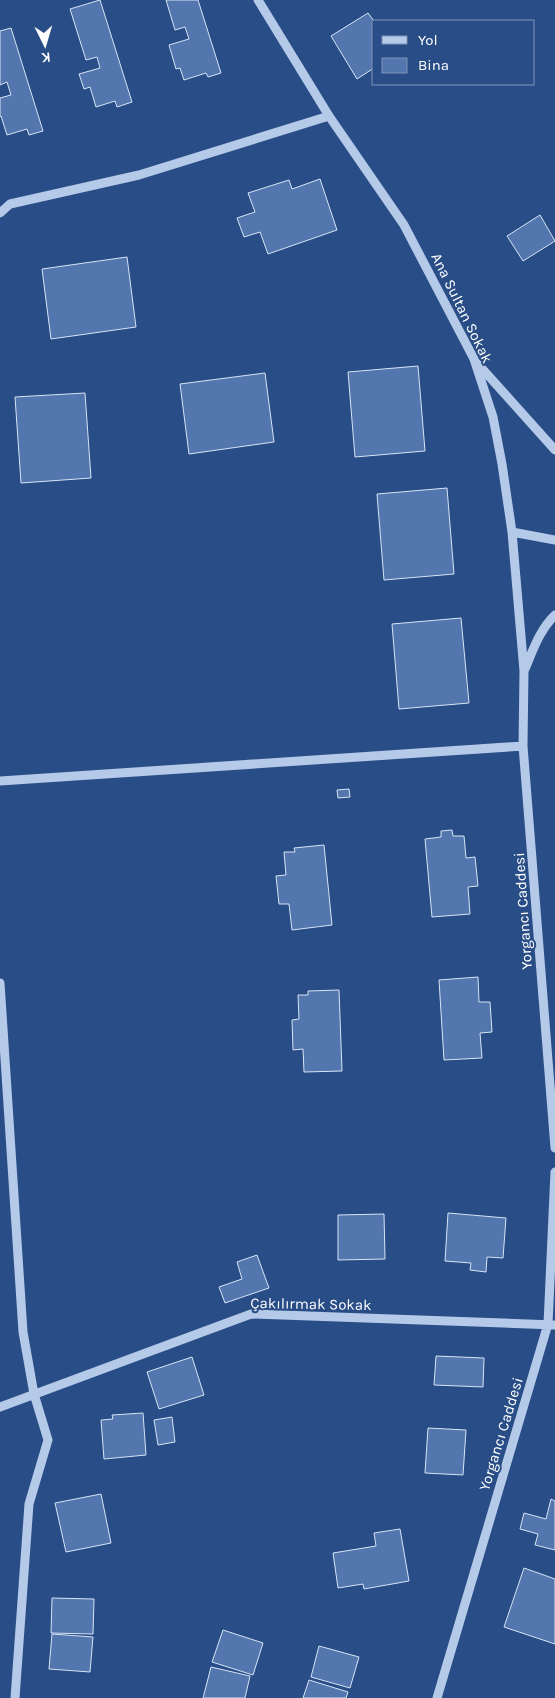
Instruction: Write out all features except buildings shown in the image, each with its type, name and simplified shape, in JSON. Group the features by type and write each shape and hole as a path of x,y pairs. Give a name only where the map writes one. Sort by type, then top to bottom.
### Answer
{"street":[{"name":"Ana Sultan Sokak","path":"258,0 328,116 404,225 474,359 493,417 502,464 512,532 524,671"},
{"path":"0,213 10,204 139,175 328,116"},
{"path":"474,359 503,394 555,450"},
{"path":"512,532 555,540"},
{"path":"524,671 538,638 549,620 555,615"},
{"name":"Yorgancı Caddesi","path":"524,671 523,746 555,1148"},
{"path":"0,781 523,746"},
{"path":"0,983 23,1332 34,1394 48,1440 29,1504 15,1698"},
{"name":"Yorgancı Caddesi","path":"437,1698 551,1325 555,1172"},
{"name":"Çakılırmak Sokak","path":"0,1408 251,1314 551,1325"}]}
